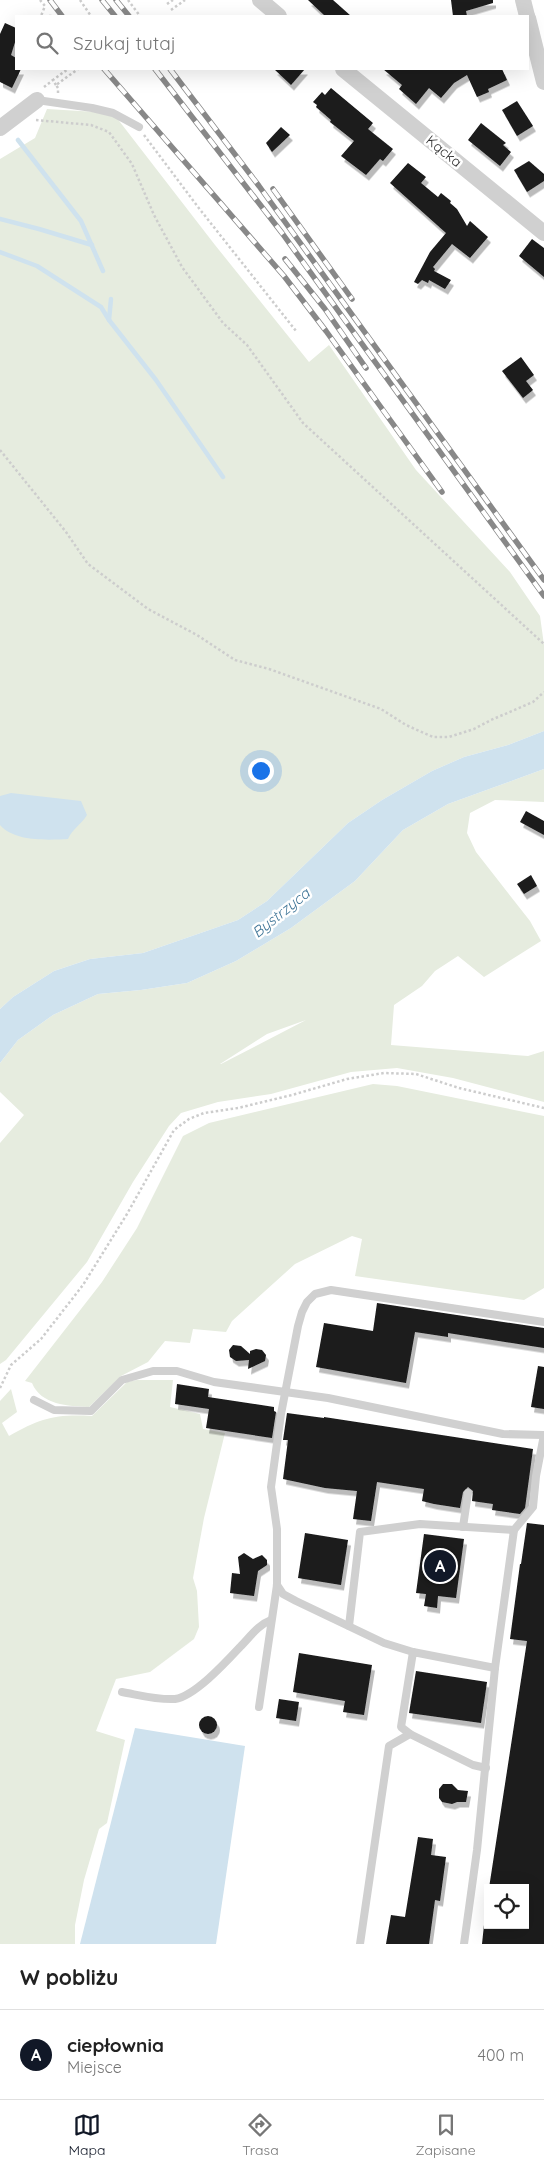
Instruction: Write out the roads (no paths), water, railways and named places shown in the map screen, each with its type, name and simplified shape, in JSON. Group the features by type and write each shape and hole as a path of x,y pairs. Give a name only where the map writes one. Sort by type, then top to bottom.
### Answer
{"street":[{"path":"260,0 278,15"},
{"path":"523,0 527,15"},
{"path":"529,21 544,82"},
{"name":"Kącka","path":"344,70 544,233"},
{"path":"0,128 37,100"}],"lane":[{"path":"37,100 113,113 139,127"},
{"path":"258,1707 277,1586 277,1529 271,1487 285,1392 298,1326 307,1302 315,1294 323,1291 344,1291 544,1322"},
{"path":"34,1400 54,1410 91,1411 122,1380 153,1371 177,1371 214,1382 409,1413 503,1434 543,1435 533,1507 514,1530 496,1668 477,1850 464,1944"},
{"path":"463,1527 468,1493"},
{"path":"349,1626 360,1532 420,1524 514,1530"},
{"path":"277,1586 283,1594 384,1643 413,1652 496,1668"},
{"path":"122,1692 162,1699 177,1698 195,1689 226,1662 261,1624 271,1620"},
{"path":"413,1652 401,1727 410,1734 473,1766 486,1768"},
{"path":"360,1944 389,1746 410,1734"}],"water":[{"name":"Bystrzyca","path":"544,731 544,769 448,804 403,830 355,881 291,928 236,961 187,983 98,994 53,1015 18,1040 0,1063 0,1009 13,997 54,971 90,959 143,953 238,920 267,901 348,823 382,800 432,771 464,757 508,745"},
{"path":"11,793 81,801 87,815 68,839 32,839 23,837 6,831 0,825 0,796"},
{"path":"135,1728 245,1746 216,1944 80,1944"}],"waterway":[{"path":"18,140 81,221 103,271"},
{"path":"0,219 92,245"},
{"path":"0,252 37,266 101,307 156,380 223,477"},
{"path":"109,320 111,299"}],"railway":[{"path":"50,0 61,15"},
{"path":"102,0 114,15"},
{"path":"116,0 128,15"},
{"path":"105,70 284,276 442,492"},
{"path":"156,70 282,233 544,596"},
{"path":"171,70 259,186 544,580"},
{"path":"273,189 352,299"},
{"path":"285,259 325,309 366,368"}],"place":[{"name":"ciepłownia","path":"440,1566"}]}
